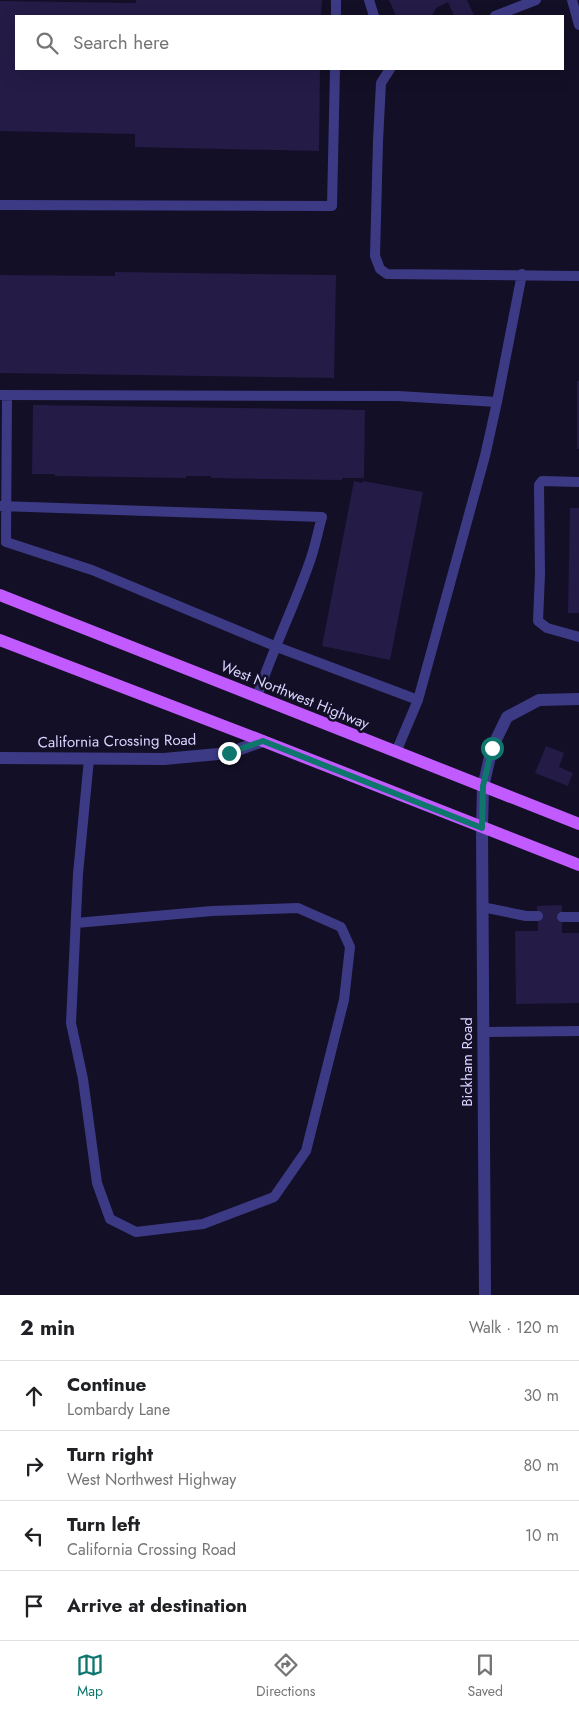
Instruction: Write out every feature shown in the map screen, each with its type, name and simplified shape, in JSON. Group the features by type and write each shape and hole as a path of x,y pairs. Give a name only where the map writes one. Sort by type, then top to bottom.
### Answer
{"main road":[{"name":"West Northwest Highway","path":"0,595 579,824"},
{"path":"0,640 263,741 579,866"}],"street":[{"name":"Bickham Road","path":"485,1295 483,786 492,748 507,717 539,700 579,699"},
{"name":"California Crossing Road","path":"0,758 164,759 229,753 263,741"}],"lane":[{"path":"336,0 336,15"},
{"path":"369,0 374,15"},
{"path":"498,15 536,0"},
{"path":"572,0 579,25"},
{"path":"0,205 332,206 335,70"},
{"path":"389,70 381,83 378,141 376,256 380,269 387,274 579,276"},
{"path":"396,752 418,700 485,456 522,274"},
{"path":"418,700 277,647 92,570 6,542 2,506 3,395 398,396 497,402"},
{"path":"579,482 542,481 539,485 540,574 538,621 547,628 579,637"},
{"path":"2,506 322,516 310,560 277,647 268,662 257,697"},
{"path":"76,923 212,911 298,908 341,926 350,947 344,1000 306,1151 274,1196 203,1224 136,1232 110,1219 97,1183 83,1079 71,1023 78,874 88,759"},
{"path":"482,907 526,916 538,916"},
{"path":"562,917 579,917"},
{"path":"483,1032 579,1031"}],"building":[{"path":"136,0 322,0 321,15 15,15 15,70 320,70 319,151 135,147 135,134 0,131 0,1 136,3"},
{"path":"389,0 467,0 474,15 454,15 448,2 436,8 432,15 396,15"},
{"path":"115,272 336,275 334,378 0,373 0,275 115,276"},
{"path":"577,381 579,381 579,449 577,449"},
{"path":"33,405 365,410 364,478 342,478 342,480 211,478 211,476 186,476 186,478 55,476 55,474 32,474"},
{"path":"354,481 423,492 390,660 322,646"},
{"path":"570,508 579,508 579,613 568,613"},
{"path":"546,746 564,753 559,767 573,773 568,786 535,773"},
{"path":"562,905 562,933 579,933 579,1003 516,1004 515,931 538,931 537,906"}],"route":[{"path":"229,753 263,741 482,828 483,786 492,748"}]}
